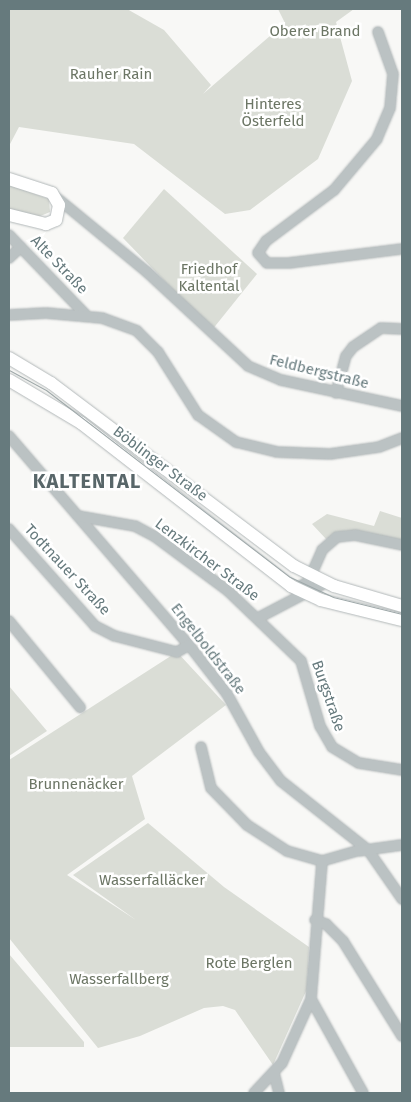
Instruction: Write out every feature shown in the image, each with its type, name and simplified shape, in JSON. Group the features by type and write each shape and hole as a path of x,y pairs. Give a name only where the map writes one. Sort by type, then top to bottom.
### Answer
{"main road":[{"path":"9,180 44,189 57,198 56,220 46,224 9,215"},
{"name":"Böblinger Straße","path":"9,358 39,374 308,574 323,583 402,606"},
{"name":"Böblinger Straße","path":"9,380 80,423 300,591 321,600 402,620"}],"street":[{"path":"378,32 392,74 390,108 377,139 352,172 316,207 261,245 259,258 267,263 402,249"},
{"name":"Feldbergstraße","path":"57,198 147,272 237,359 270,376 336,393 402,406"},
{"path":"56,220 77,216"},
{"name":"Alte Straße","path":"9,235 87,316"},
{"path":"9,258 21,247"},
{"path":"9,316 87,316 122,323 150,342 198,415 236,442 277,452 330,454 361,451 402,438"},
{"path":"336,393 346,356 353,347 381,328 402,329"},
{"name":"Engelboldstraße","path":"9,436 189,645 227,694 259,752 281,781 368,850 402,899"},
{"name":"Lenzkircher Straße","path":"78,516 135,526 154,536 244,605 258,618"},
{"name":"Todtnauer Straße","path":"9,529 95,626 115,636 177,652 189,645"},
{"path":"300,591 308,582 308,574 330,541 344,535 402,545"},
{"path":"258,618 300,591 323,583"},
{"path":"321,600 318,591 323,583"},
{"name":"Burgstraße","path":"258,618 294,652 307,671 320,726 332,748 359,762 402,770"},
{"path":"9,621 80,708"},
{"path":"201,747 211,788 247,825 287,852 322,861 368,850 402,845"},
{"path":"254,1093 274,1073 311,999 315,920 322,861"},
{"path":"315,920 326,924 343,941 402,1036"},
{"path":"311,999 363,1093"},
{"path":"274,1073 278,1093"}],"green space":[{"name":"Rauher Rain","path":"9,9 127,9 164,30 211,85 203,94 285,23 278,9 354,9 336,22 352,81 318,159 250,210 225,214 134,144 19,127 9,146"},
{"path":"9,185 49,199 50,212 38,217 9,209"},
{"name":"Friedhof Kaltental","path":"164,189 257,274 212,330 123,238"},
{"path":"380,511 402,518 402,541 355,530 326,539 312,524 327,514 374,526"},
{"path":"177,652 226,705 132,776 145,819 67,875 136,920 73,875 148,823 224,887 309,947 307,989 273,1065 235,1010 223,1006 204,1008 140,1036 98,1048 9,938 9,760"},
{"path":"9,686 47,731 9,756"},
{"path":"9,954 84,1042 84,1047 9,1047"}],"tram line":[{"path":"9,370 46,390 290,577 333,597 402,614"}],"district":[{"name":"KALTENTAL","path":"87,481"}],"park label":[{"name":"Oberer Brand","path":"315,32"},
{"name":"Hinteres Österfeld","path":"273,112"},
{"name":"Brunnenäcker","path":"76,785"},
{"name":"Wasserfalläcker","path":"152,881"},
{"name":"Rote Berglen","path":"249,964"},
{"name":"Wasserfallberg","path":"119,980"}]}
